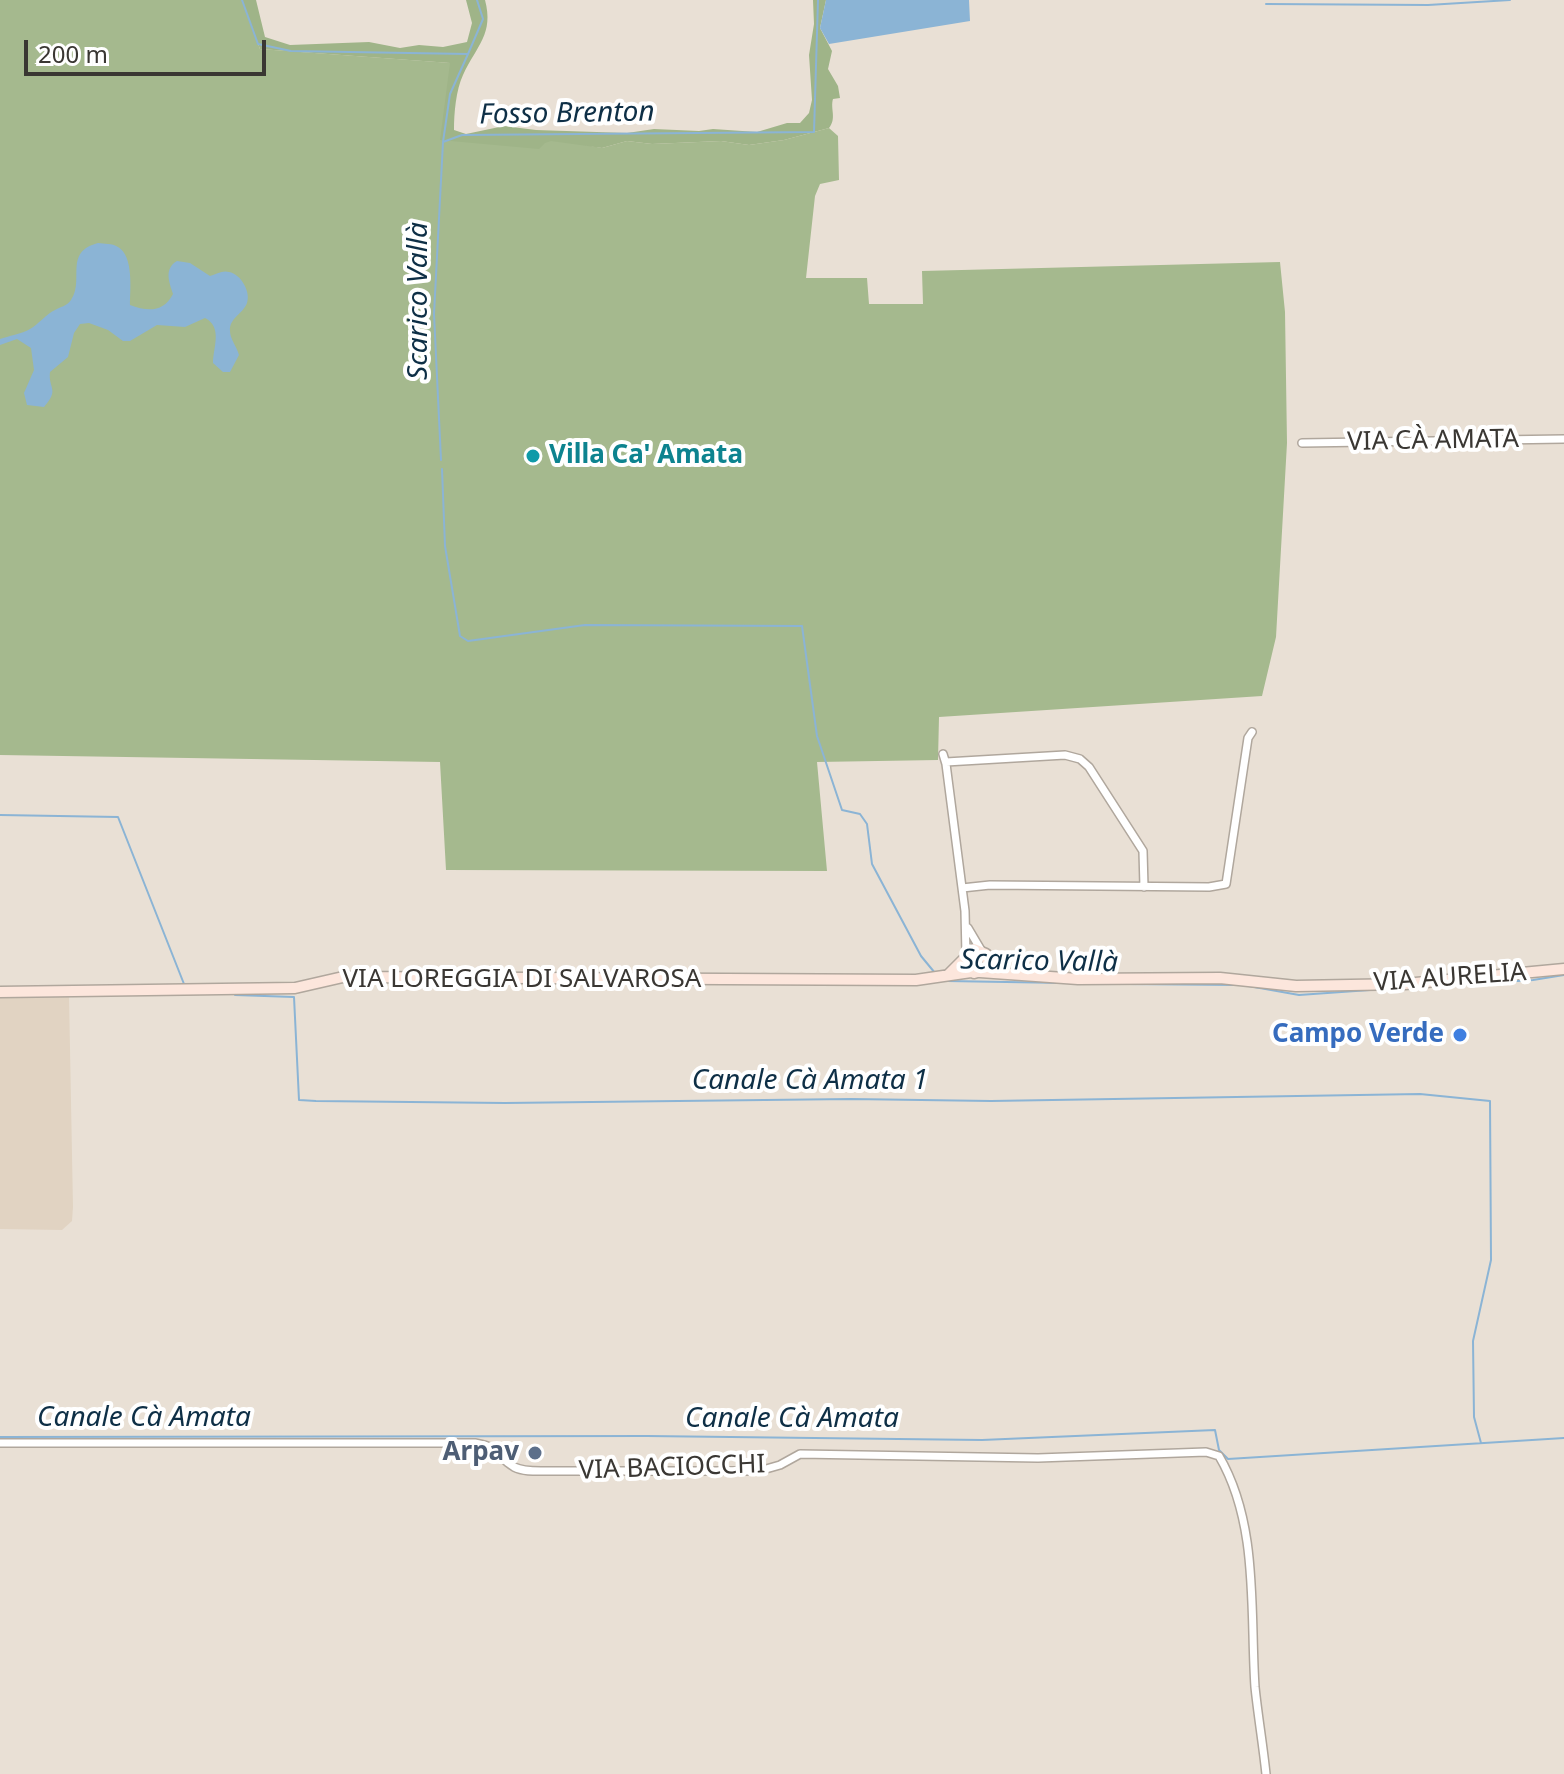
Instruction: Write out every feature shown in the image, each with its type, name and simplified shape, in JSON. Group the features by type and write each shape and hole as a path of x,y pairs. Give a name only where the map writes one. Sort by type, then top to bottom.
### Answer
{"street":[{"name":"VIA CÀ AMATA","path":"1302,443 1564,439"},
{"path":"962,888 990,885 1212,887 1228,883 1248,738 1252,732"},
{"path":"966,926 984,953 986,968 976,972 966,967 962,888 944,758 1065,755 1080,759 1091,770 1143,851 1144,887"},
{"path":"943,975 974,949 984,953"},
{"name":"VIA LOREGGIA DI SALVAROSA","path":"984,953 1015,973"},
{"name":"VIA AURELIA","path":"1335,985 1405,984 1564,969"},
{"name":"VIA LOREGGIA DI SALVAROSA","path":"0,992 295,988 343,977 916,980 976,972 1078,979 1220,978 1296,986 1335,985"},
{"name":"VIA BACIOCCHI","path":"0,1443 475,1443 495,1448 503,1459 520,1469 548,1471 759,1471 780,1465 800,1454 1038,1458 1206,1452 1219,1456 1229,1474 1245,1535 1256,1691 1266,1774"}],"shaded area":[{"path":"0,993 69,995 73,1207 72,1221 62,1230 0,1229"}],"green space":[{"path":"0,0 242,0 260,49 451,63 441,140 564,141 602,148 627,141 652,144 721,141 749,145 829,128 838,136 839,180 820,184 815,196 806,278 867,278 869,304 923,304 922,271 1280,262 1285,312 1287,443 1276,637 1262,696 939,717 938,760 817,762 827,871 446,870 440,762 0,755"},
{"path":"242,0 256,0 265,37 290,45 369,42 400,48 419,45 443,47 467,42 472,23 466,0 485,0 486,31 463,75 456,102 454,130 466,134 504,126 627,133 654,129 757,132 787,123 800,123 809,113 812,100 809,55 814,24 813,0 826,0 820,28 832,51 828,69 838,86 840,98 833,99 833,121 829,128 749,145 721,141 652,144 627,141 602,148 551,141 539,149 440,140 450,63 260,49"}],"water":[{"path":"826,0 969,0 970,21 829,44 820,28"},
{"path":"98,243 113,245 123,251 130,274 130,305 137,307 155,309 169,300 173,294 169,272 177,261 190,263 210,276 224,272 237,276 246,289 248,299 230,327 239,355 230,372 223,372 213,363 215,332 211,322 205,318 185,327 157,325 130,341 123,341 108,330 89,323 80,324 74,333 68,357 50,372 52,392 49,401 44,407 27,405 24,393 34,370 31,348 17,339 0,345 0,339 27,331 69,302 75,292 81,253"}],"waterway":[{"name":"Fosso Brenton","path":"242,0 258,44 291,51 468,54 450,94 443,142 462,135 814,132 818,0"},
{"path":"468,54 483,19 477,0"},
{"name":"Fosso Brenton","path":"1266,4 1428,5 1510,0"},
{"name":"Scarico Vallà","path":"441,460 434,314 443,142"},
{"name":"Scarico Vallà","path":"442,469 445,546 460,636 468,641 585,625 802,626 817,736 842,810 860,814 867,824 872,864 921,956 935,973"},
{"name":"Canale Cà Amata 1","path":"0,815 118,817 184,984 220,984"},
{"name":"Scarico Vallà","path":"1438,986 1564,975"},
{"name":"Scarico Vallà","path":"947,981 1065,983"},
{"name":"Scarico Vallà","path":"1127,984 1237,985"},
{"name":"Scarico Vallà","path":"1243,985 1299,995 1384,989"},
{"name":"Canale Cà Amata 1","path":"235,995 294,997 299,1100 505,1103 851,1099 991,1101 1420,1094 1490,1101 1491,1260 1473,1341 1474,1417 1481,1443"},
{"name":"Canale Cà Amata","path":"0,1437 647,1436 982,1440 1215,1430 1219,1450 1228,1459 1564,1438"}],"place":[{"name":"Villa Ca' Amata","path":"533,456"},
{"name":"Campo Verde","path":"1460,1035"},
{"name":"Arpav","path":"535,1453"}]}
